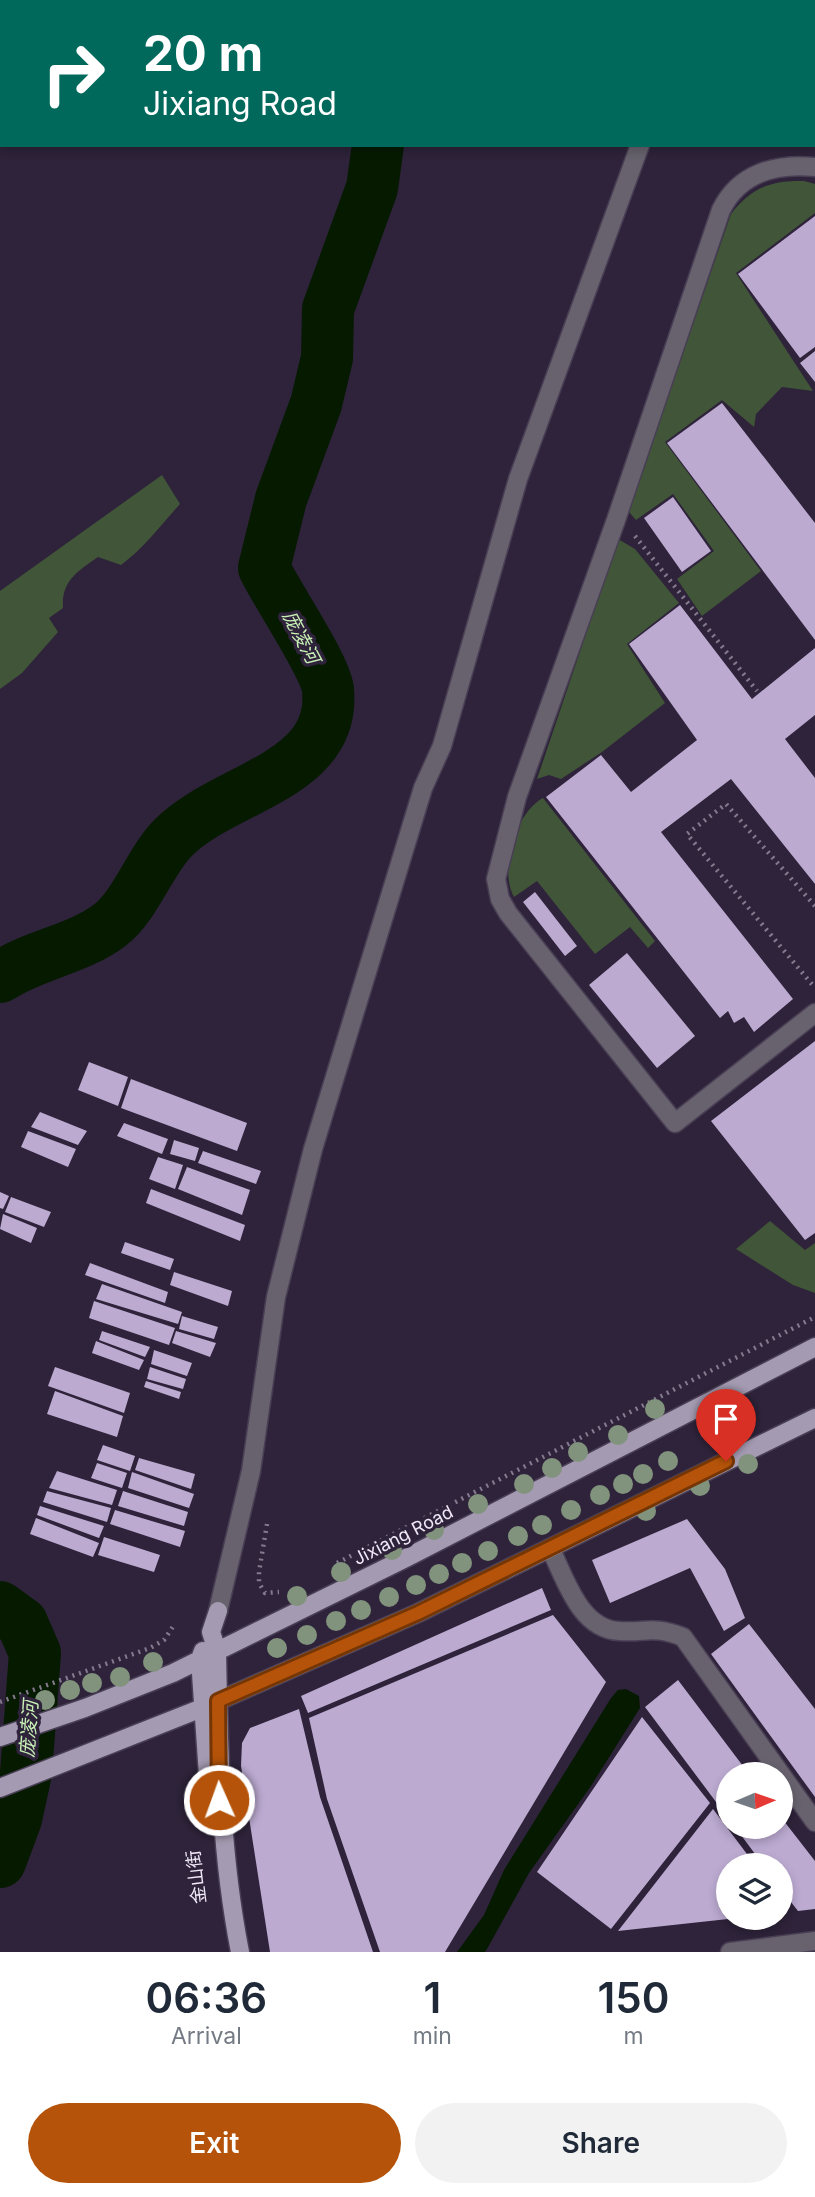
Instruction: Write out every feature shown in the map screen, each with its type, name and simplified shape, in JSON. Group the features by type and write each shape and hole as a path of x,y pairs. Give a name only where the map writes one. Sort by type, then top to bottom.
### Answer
{"main road":[{"name":"Jixiang Road","path":"0,1737 85,1708 217,1651 406,1558 815,1347"},
{"path":"0,1788 210,1704 418,1613 815,1418"},
{"name":"金山街","path":"218,1611 200,1659 210,1704 225,1865 240,1952"},
{"name":"金山街","path":"211,1632 217,1651 210,1704 215,1866 229,1952"}],"street":[{"path":"218,1611 251,1471 276,1297 313,1149 423,788 442,746 518,479 639,147"},
{"path":"815,167 777,166 741,184 728,195 517,797 496,879 500,899 508,913 675,1124 815,1013"},
{"path":"550,1548 586,1615 601,1628 618,1632 660,1628 683,1637 815,1822"},
{"path":"730,1952 815,1941"}],"path":[{"path":"616,520 637,538 757,691"},
{"path":"815,906 726,804 687,834 815,988"},
{"path":"331,1566 815,1317"},
{"path":"267,1524 259,1583 265,1593 286,1589"},
{"path":"0,1702 150,1648 164,1640 174,1625"}],"shaded area":[{"path":"804,181 815,184 815,213 736,273 813,391 782,387 756,414 754,427 722,400 665,442 761,571 702,616 677,579 714,551 673,494 636,520 629,512 731,214 746,198 763,187 781,182"},
{"path":"162,475 180,504 145,544 121,565 98,557 72,578 65,591 63,608 49,618 58,632 22,673 0,689 0,591"},
{"path":"618,539 635,549 679,603 627,644 665,703 602,752 561,779 549,775 537,779"},
{"path":"543,798 655,941 648,948 630,927 595,954 537,881 514,897 508,872 512,843 525,816 533,805"},
{"path":"770,1221 805,1250 815,1243 815,1293 793,1285 736,1249"},
{"path":"626,1689 639,1696 640,1708 591,1786 529,1873 487,1949 485,1952 457,1952 484,1915 504,1870 611,1698 618,1690"}],"building":[{"path":"815,216 815,347 800,358 738,274"},
{"path":"815,351 815,382 800,363"},
{"path":"722,403 815,523 815,640 667,443"},
{"path":"673,497 711,551 682,572 644,518"},
{"path":"680,605 752,699 815,648 815,715 785,739 815,778 815,884 731,779 661,832 793,999 754,1032 744,1017 734,1023 728,1011 720,1018 546,797 601,755 631,792 697,740 629,644"},
{"path":"535,892 577,946 565,956 523,902"},
{"path":"627,953 695,1036 657,1068 589,985"},
{"path":"815,1041 815,1233 805,1240 711,1121"},
{"path":"89,1062 128,1077 118,1106 78,1090"},
{"path":"131,1079 247,1123 237,1151 121,1108"},
{"path":"40,1112 87,1131 78,1145 31,1127"},
{"path":"124,1123 168,1139 162,1154 117,1136"},
{"path":"28,1131 76,1149 68,1167 21,1147"},
{"path":"174,1140 199,1148 195,1161 170,1154"},
{"path":"203,1151 261,1171 256,1184 198,1163"},
{"path":"158,1157 183,1165 175,1189 149,1179"},
{"path":"187,1167 250,1190 242,1215 178,1189"},
{"path":"151,1189 245,1225 240,1241 146,1203"},
{"path":"0,1192 9,1196 3,1209 0,1208"},
{"path":"11,1197 51,1212 44,1227 5,1212"},
{"path":"3,1214 37,1228 31,1243 0,1229"},
{"path":"125,1242 174,1259 170,1270 121,1253"},
{"path":"90,1263 168,1292 165,1303 85,1275"},
{"path":"174,1272 232,1291 228,1306 170,1285"},
{"path":"102,1284 182,1312 178,1324 96,1299"},
{"path":"94,1301 175,1328 169,1345 89,1318"},
{"path":"182,1316 218,1327 214,1339 179,1329"},
{"path":"102,1331 150,1347 145,1357 99,1340"},
{"path":"176,1331 216,1343 210,1357 172,1343"},
{"path":"96,1341 144,1360 139,1370 92,1353"},
{"path":"154,1350 192,1363 187,1376 151,1364"},
{"path":"55,1367 130,1393 124,1413 48,1386"},
{"path":"150,1367 186,1379 183,1389 147,1379"},
{"path":"146,1381 181,1392 179,1399 144,1387"},
{"path":"55,1391 123,1416 117,1437 47,1414"},
{"path":"103,1445 135,1456 130,1471 97,1460"},
{"path":"139,1458 195,1474 191,1489 135,1470"},
{"path":"97,1463 127,1473 122,1488 91,1478"},
{"path":"57,1471 117,1490 112,1505 49,1488"},
{"path":"132,1472 194,1494 189,1508 128,1488"},
{"path":"47,1491 111,1508 107,1522 43,1502"},
{"path":"123,1491 188,1512 184,1526 118,1506"},
{"path":"40,1506 104,1526 99,1538 37,1515"},
{"path":"115,1510 185,1531 180,1547 110,1524"},
{"path":"36,1518 99,1543 93,1557 30,1534"},
{"path":"687,1519 725,1569 745,1618 724,1631 690,1568 610,1603 592,1560"},
{"path":"104,1537 160,1555 154,1572 98,1555"},
{"path":"542,1588 551,1610 308,1713 301,1696"},
{"path":"553,1615 606,1682 445,1952 380,1952 327,1799 309,1718"},
{"path":"749,1624 815,1709 815,1797 793,1767 793,1762 790,1762 711,1654"},
{"path":"678,1680 740,1762 716,1762 716,1802 645,1707"},
{"path":"299,1709 320,1797 373,1952 270,1952 241,1766 242,1743 250,1728"},
{"path":"642,1717 710,1803 611,1929 537,1872"},
{"path":"713,1809 716,1813 716,1839 736,1839 746,1853 716,1853 716,1920 618,1931"},
{"path":"793,1833 815,1861 815,1909 798,1911 793,1905 793,1853 754,1853 744,1839 793,1839"}],"waterway":[{"name":"庞凌河","path":"0,977 84,940 110,925 128,906 157,858 173,838 194,821 296,762 314,743 326,719 328,690 325,679 264,568 281,499 316,404 327,358 328,309 372,188 378,147"},
{"name":"庞凌河","path":"0,1607 22,1623 35,1653 26,1773 16,1819 0,1862"}],"route":[{"path":"219,1800 218,1701 418,1613 726,1461"}]}
